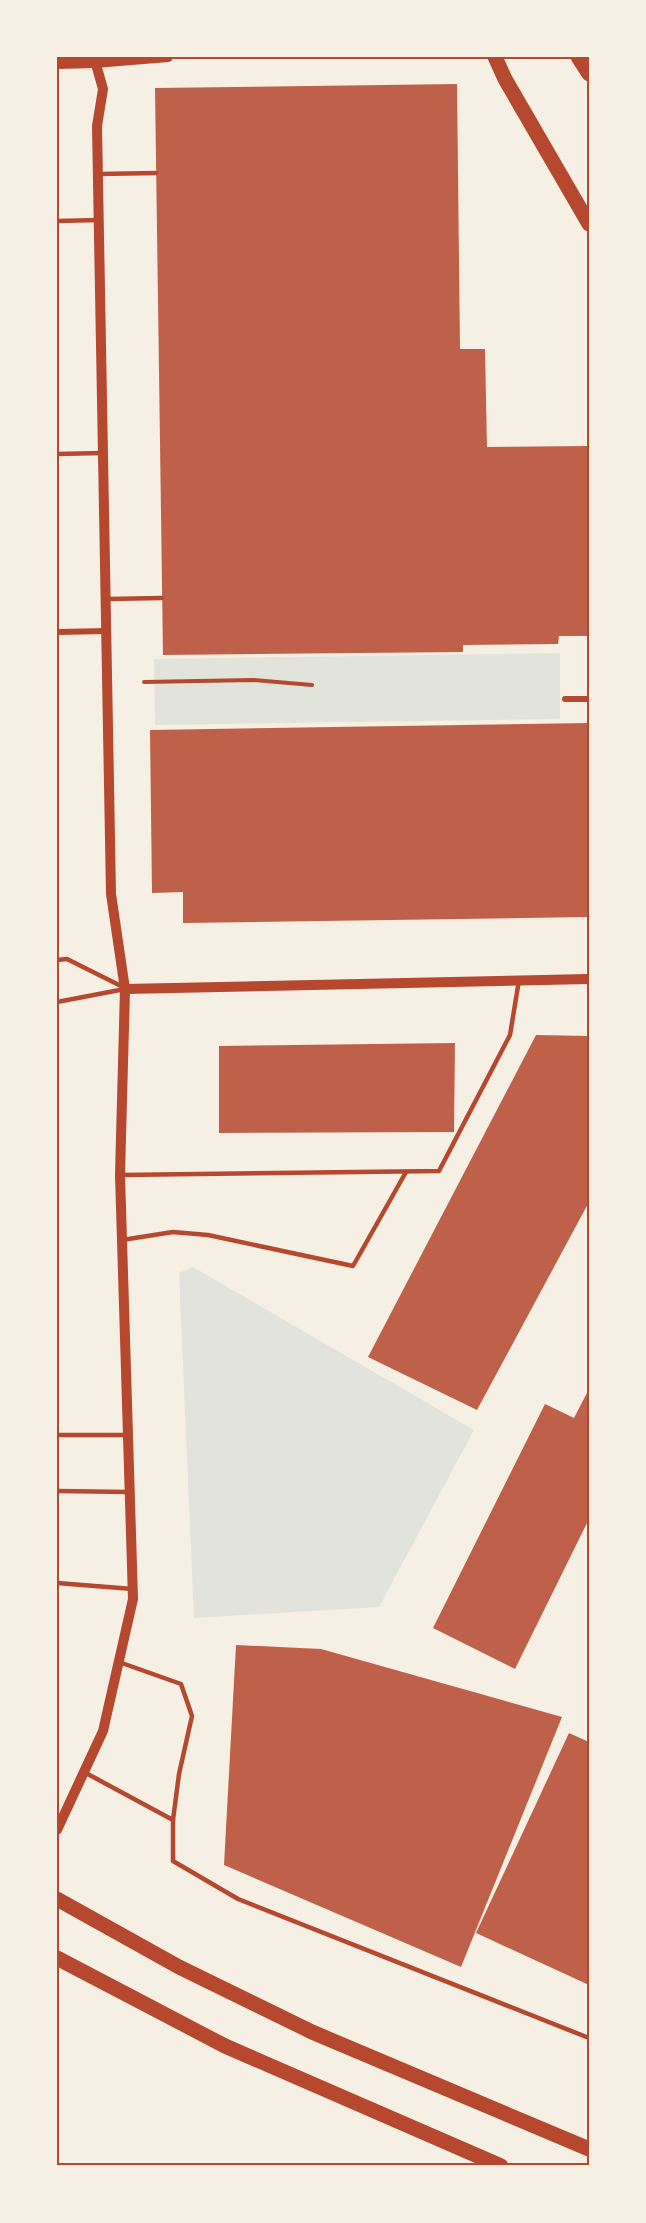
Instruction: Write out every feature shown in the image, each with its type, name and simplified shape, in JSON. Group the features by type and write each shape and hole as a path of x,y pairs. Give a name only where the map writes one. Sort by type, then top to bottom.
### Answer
{"main road":[{"path":"495,57 505,79 589,224"},
{"path":"578,57 589,74"},
{"path":"57,1899 179,1967 312,2032 589,2149"},
{"path":"57,1958 225,2046 501,2166"}],"street":[{"path":"57,64 168,57"},
{"path":"57,1830 103,1731 134,1599 120,1175 125,989 111,894 97,126 103,89 95,60"},
{"path":"57,632 108,631"},
{"path":"565,699 589,699"},
{"path":"125,989 589,979"}],"lane":[{"path":"98,174 156,174"},
{"path":"57,221 99,220"},
{"path":"57,454 104,453"},
{"path":"107,599 162,598"},
{"path":"57,960 67,959 125,989"},
{"path":"120,1175 439,1171 510,1035 519,980"},
{"path":"57,1002 125,989"},
{"path":"122,1240 173,1232 208,1235 353,1266 406,1172"},
{"path":"57,1435 128,1436"},
{"path":"57,1491 130,1492"},
{"path":"57,1583 133,1589"},
{"path":"119,1662 181,1684 192,1716 179,1774 173,1820 173,1861 237,1899 589,2038"},
{"path":"84,1772 173,1820"}],"path":[{"path":"144,682 253,680 312,685"}],"shaded area":[{"path":"560,653 560,719 155,725 154,659"},
{"path":"193,1267 474,1430 379,1607 194,1618 179,1273"}],"building":[{"path":"457,84 460,349 485,349 487,447 589,446 589,636 559,636 558,644 463,645 463,652 163,655 155,88"},
{"path":"589,723 589,917 183,923 183,892 152,893 150,730"},
{"path":"536,1035 589,1036 589,1202 477,1410 368,1357"},
{"path":"455,1043 454,1132 219,1133 219,1046"},
{"path":"589,1389 589,1519 515,1669 433,1628 545,1404 574,1418"},
{"path":"236,1645 321,1649 562,1717 461,1967 224,1865"},
{"path":"569,1733 589,1742 589,1985 476,1933"}]}
